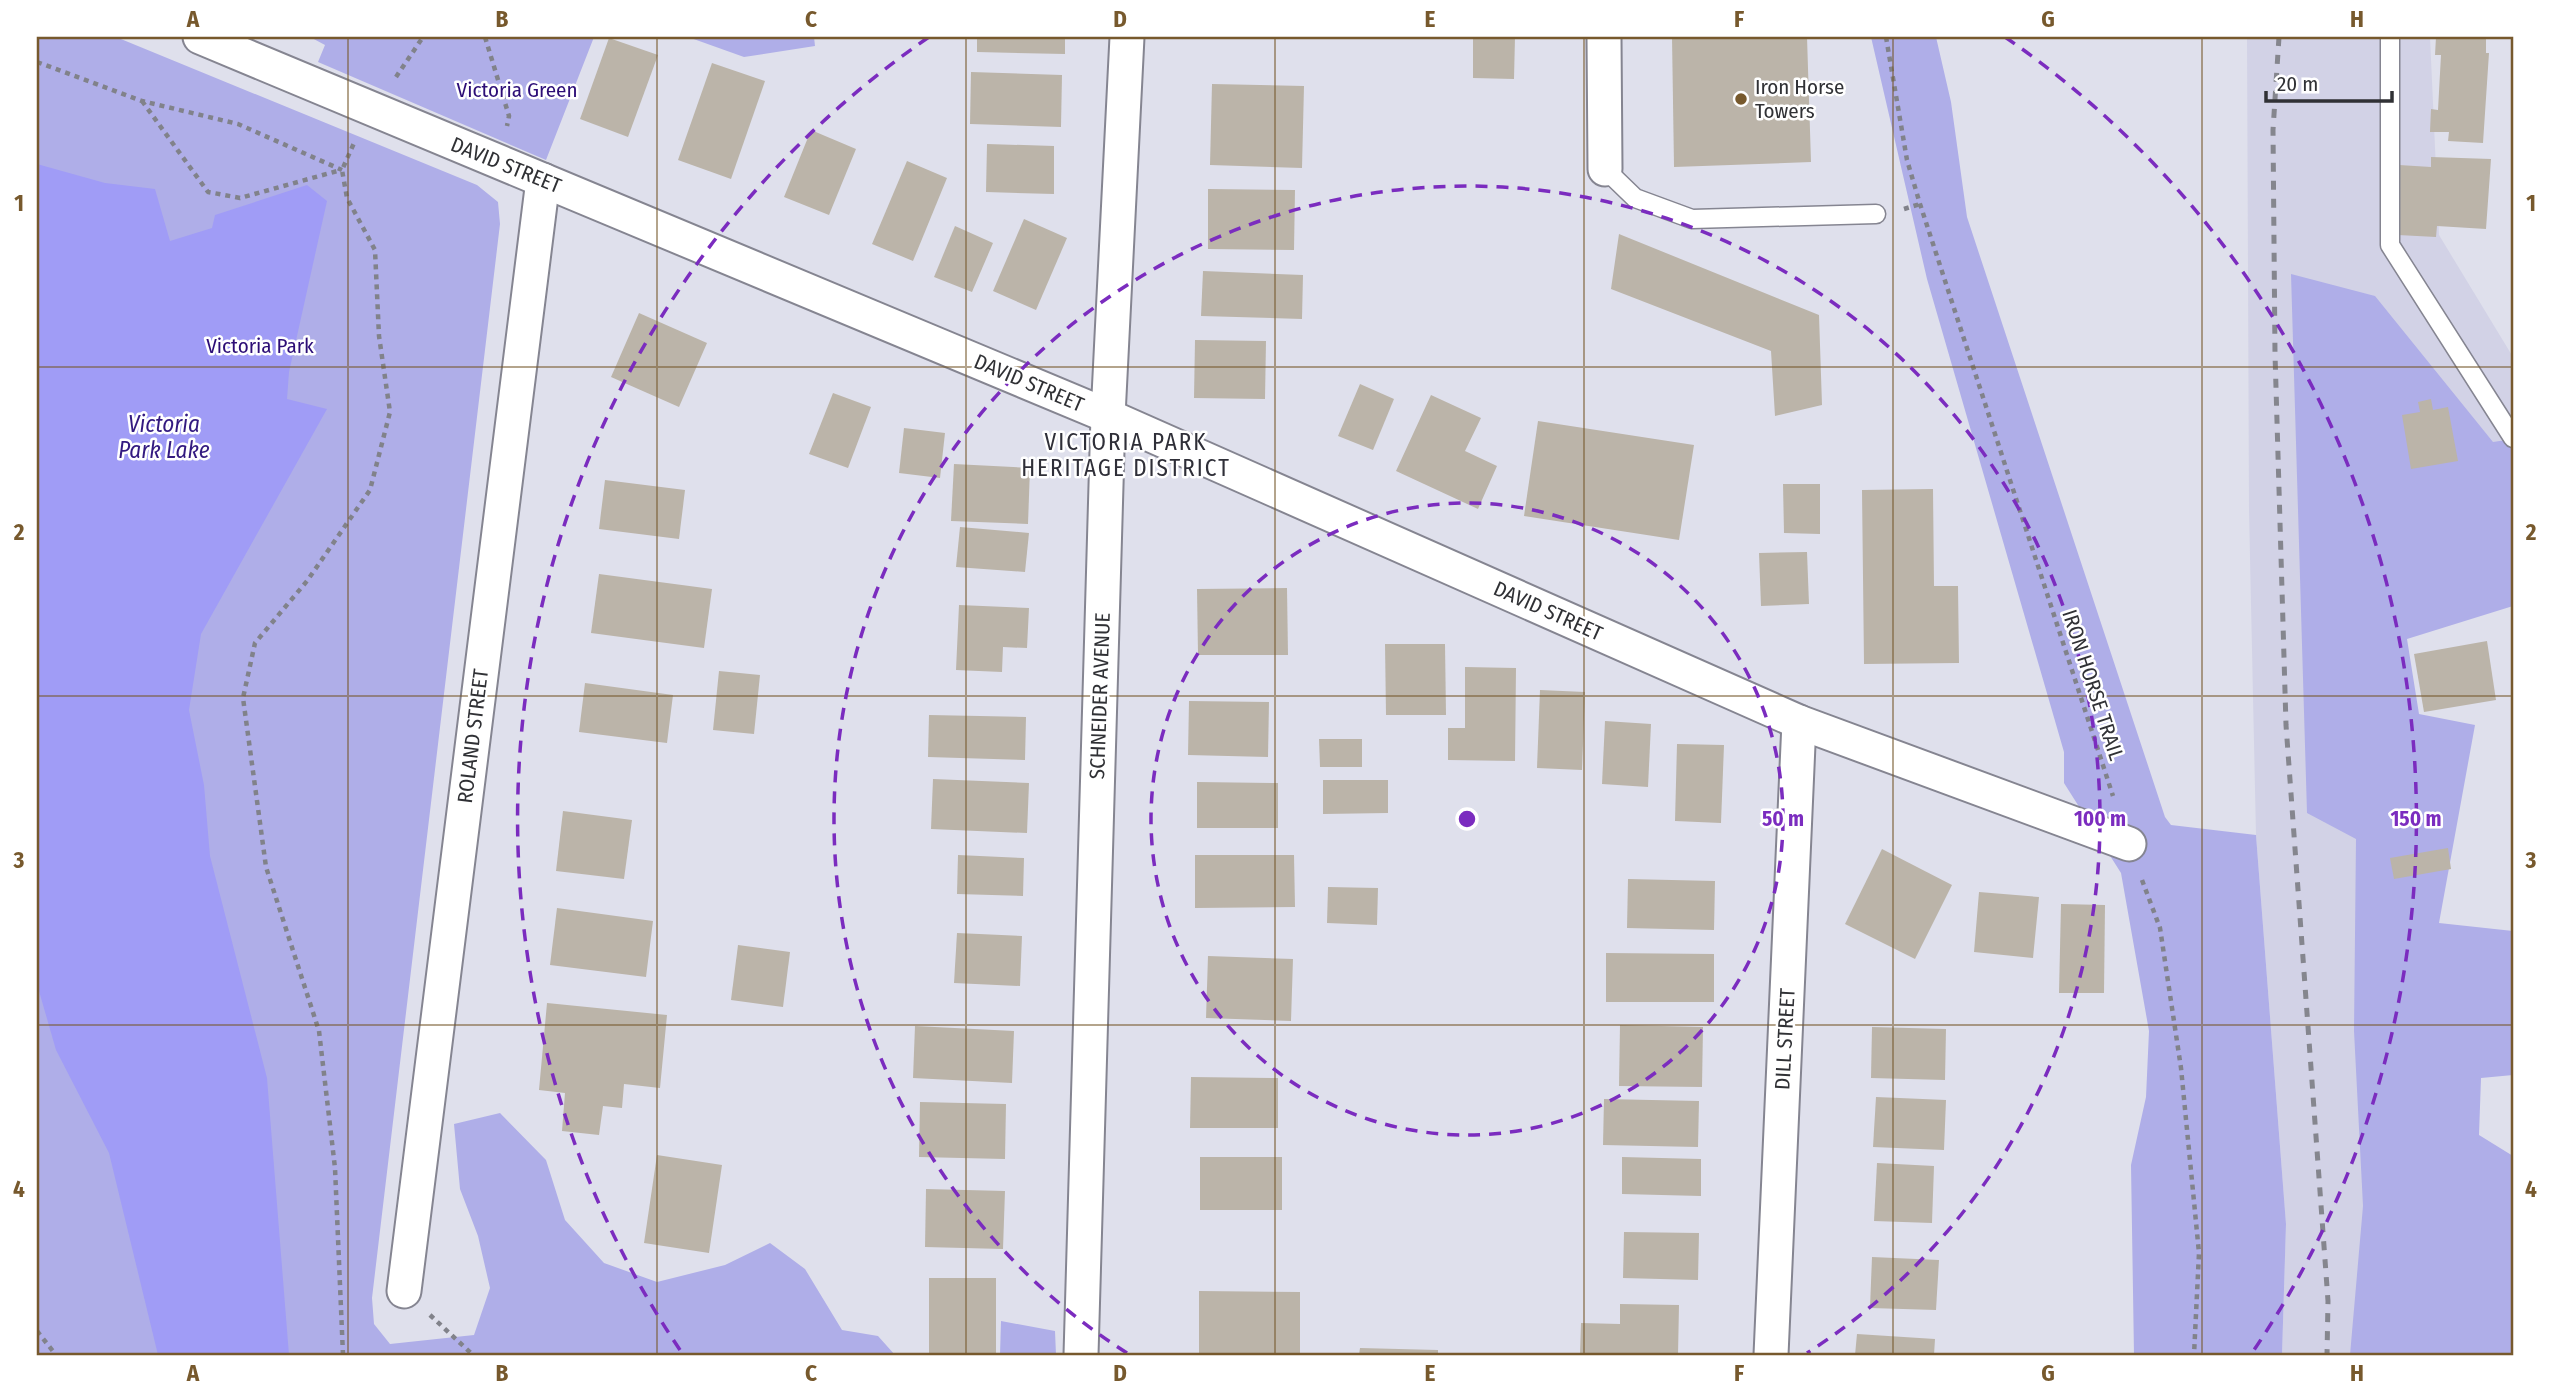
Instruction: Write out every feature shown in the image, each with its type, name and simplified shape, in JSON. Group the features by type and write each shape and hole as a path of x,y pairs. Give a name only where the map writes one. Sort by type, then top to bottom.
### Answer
{"street":[{"name":"DAVID STREET","path":"200,37 1108,416 1799,722 2129,844"},
{"name":"SCHNEIDER AVENUE","path":"1081,1355 1108,416 1127,37"},
{"path":"1604,37 1605,169"},
{"name":"ROLAND STREET","path":"404,1292 543,180"},
{"name":"DILL STREET","path":"1771,1355 1799,722"}],"lane":[{"path":"2390,37 2390,246 2513,438"},
{"path":"1605,169 1635,198 1692,219 1876,214"}],"path":[{"path":"388,88 423,37"},
{"path":"485,37 509,117 506,137"},
{"name":"IRON HORSE TRAIL","path":"1886,37 1907,160 1920,204 2129,844 2160,928 2181,1068 2199,1253 2194,1355"},
{"path":"37,62 142,101 238,124 342,170"},
{"path":"142,101 208,192 240,198 342,170"},
{"path":"343,1355 335,1168 319,1031 266,867 243,698 255,643 307,580 370,490 390,412 379,336 375,250 347,198 342,170 358,134"},
{"path":"404,1292 473,1355"},
{"path":"37,1331 56,1355"}],"shaded area":[{"path":"2247,37 2430,37 2439,235 2513,357 2513,465 2344,496 2383,1355 2282,1355 2286,1224 2256,835 2249,511"}],"green space":[{"name":"Victoria Park","path":"37,37 116,37 477,185 498,202 500,224 372,1298 374,1324 390,1344 474,1335 490,1288 478,1236 460,1189 454,1124 500,1113 546,1160 565,1220 604,1263 657,1282 725,1265 770,1243 805,1269 842,1330 878,1336 895,1355 37,1355"},
{"name":"Victoria Green","path":"310,37 594,37 546,160 318,62 325,45"},
{"path":"688,37 814,37 815,46 744,57"},
{"path":"1871,37 1936,37 1951,102 1967,217 2165,817 2171,825 2256,835 2286,1224 2282,1355 2134,1355 2131,1165 2146,1097 2149,1031 2121,873 2064,783 2064,752 1927,279"},
{"path":"2291,274 2375,296 2493,442 2513,439 2513,606 2407,639 2419,714 2475,725 2439,923 2513,931 2513,1075 2481,1078 2479,1135 2513,1156 2513,1355 2350,1355 2363,1206 2354,1031 2356,839 2307,813"},
{"path":"1001,1321 1055,1331 1056,1355 1000,1355"}],"water":[{"name":"Victoria Park Lake","path":"37,164 105,183 155,189 170,241 212,228 215,215 307,185 327,201 289,372 287,399 327,409 201,634 189,710 204,785 210,856 267,1078 289,1355 158,1355 109,1153 56,1050 37,984"}],"building":[{"path":"977,37 1065,37 1065,54 977,52"},
{"path":"1473,37 1515,37 1514,79 1473,78"},
{"name":"Iron Horse Towers","path":"1672,37 1807,37 1811,162 1674,167"},
{"path":"2436,37 2486,37 2486,53 2489,53 2483,143 2448,141 2449,132 2430,132 2431,109 2438,110 2441,55 2435,55"},
{"path":"609,38 658,55 628,137 580,119"},
{"path":"712,63 765,81 731,179 678,160"},
{"path":"971,72 1062,75 1061,127 970,124"},
{"path":"1212,84 1304,86 1302,168 1210,165"},
{"path":"811,130 856,149 829,215 784,197"},
{"path":"987,144 1054,146 1054,194 986,192"},
{"path":"2431,157 2491,159 2486,229 2437,226 2436,237 2398,235 2399,165 2431,167"},
{"path":"907,161 947,178 913,261 872,244"},
{"path":"1208,189 1295,190 1294,250 1208,249"},
{"path":"1024,219 1067,238 1036,310 993,291"},
{"path":"955,226 993,243 972,292 934,277"},
{"path":"1619,234 1819,315 1822,405 1775,416 1771,351 1611,289"},
{"path":"1203,271 1303,275 1302,319 1201,316"},
{"path":"639,313 707,343 679,407 611,377"},
{"path":"1195,340 1266,341 1265,399 1194,398"},
{"path":"1360,384 1394,399 1373,450 1338,436"},
{"path":"833,393 871,407 848,468 809,454"},
{"path":"1431,395 1481,418 1465,451 1497,466 1478,509 1396,471"},
{"path":"2431,399 2433,410 2448,407 2458,461 2411,469 2402,415 2420,412 2418,402"},
{"path":"1538,421 1694,445 1679,540 1524,516"},
{"path":"904,428 945,433 940,478 899,473"},
{"path":"954,464 1030,468 1028,524 951,521"},
{"path":"605,480 685,490 679,539 599,529"},
{"path":"1783,484 1820,484 1820,534 1784,533"},
{"path":"1933,489 1934,586 1958,586 1959,663 1864,664 1862,490"},
{"path":"960,527 1029,533 1025,572 956,567"},
{"path":"1807,552 1809,604 1761,606 1759,553"},
{"path":"599,574 712,589 704,648 591,633"},
{"path":"1287,588 1288,655 1198,655 1197,589"},
{"path":"959,605 1029,608 1027,648 1003,647 1002,672 956,670"},
{"path":"2487,641 2496,700 2424,712 2414,654"},
{"path":"1385,644 1445,644 1446,715 1386,715"},
{"path":"1465,667 1516,668 1515,761 1448,760 1448,728 1465,728"},
{"path":"719,671 760,675 754,734 713,730"},
{"path":"585,683 673,695 667,743 579,732"},
{"path":"1540,690 1585,692 1582,770 1537,768"},
{"path":"1189,701 1269,702 1268,757 1188,755"},
{"path":"929,715 1026,717 1025,760 928,757"},
{"path":"1605,721 1651,724 1648,787 1602,784"},
{"path":"1319,739 1362,739 1362,767 1320,767"},
{"path":"1677,744 1724,745 1721,823 1675,821"},
{"path":"933,779 1029,783 1027,833 931,829"},
{"path":"1323,780 1388,780 1388,813 1323,814"},
{"path":"1197,782 1278,783 1278,828 1197,828"},
{"path":"563,811 632,820 624,879 556,871"},
{"path":"2448,848 2451,869 2394,879 2390,858"},
{"path":"1882,849 1952,885 1915,959 1845,924"},
{"path":"958,855 1024,858 1023,896 957,894"},
{"path":"1195,855 1294,855 1295,907 1195,908"},
{"path":"1628,879 1715,881 1714,930 1627,928"},
{"path":"1328,887 1378,888 1377,925 1327,923"},
{"path":"1979,892 2039,897 2033,958 1974,952"},
{"path":"2061,904 2105,905 2104,993 2059,993"},
{"path":"557,908 653,921 646,977 550,965"},
{"path":"957,933 1022,936 1020,986 954,983"},
{"path":"738,945 790,952 783,1007 731,1000"},
{"path":"1606,953 1714,954 1714,1002 1606,1002"},
{"path":"1208,956 1293,959 1291,1021 1206,1018"},
{"path":"547,1003 667,1015 660,1088 624,1084 622,1108 603,1106 599,1135 562,1131 565,1093 539,1090"},
{"path":"1620,1025 1703,1027 1702,1087 1619,1086"},
{"path":"915,1026 1014,1031 1012,1083 913,1078"},
{"path":"1872,1027 1946,1029 1945,1080 1871,1078"},
{"path":"1191,1077 1278,1078 1278,1128 1190,1128"},
{"path":"1876,1097 1946,1100 1944,1150 1873,1147"},
{"path":"1604,1099 1699,1101 1698,1147 1603,1145"},
{"path":"920,1102 1006,1104 1005,1159 919,1157"},
{"path":"657,1155 722,1165 709,1253 644,1243"},
{"path":"1200,1157 1282,1157 1282,1210 1200,1210"},
{"path":"1622,1157 1701,1159 1701,1196 1622,1194"},
{"path":"1877,1163 1934,1166 1932,1223 1874,1221"},
{"path":"926,1189 1005,1191 1003,1249 925,1247"},
{"path":"1624,1232 1699,1233 1698,1280 1623,1278"},
{"path":"1872,1257 1939,1260 1936,1310 1870,1308"},
{"path":"929,1278 996,1278 996,1355 929,1355"},
{"path":"1199,1291 1300,1292 1300,1355 1199,1355"},
{"path":"1620,1304 1679,1305 1678,1355 1580,1355 1581,1323 1620,1324"},
{"path":"1857,1334 1935,1339 1934,1355 1855,1355"},
{"path":"1360,1348 1438,1350 1438,1355 1359,1355"}],"railway":[{"path":"2279,37 2273,130 2275,354 2286,725 2328,1301 2327,1355"}],"place":[{"name":"Iron Horse Towers","path":"1741,99"}],"district":[{"name":"VICTORIA PARK HERITAGE DISTRICT","path":"1126,455"}]}
